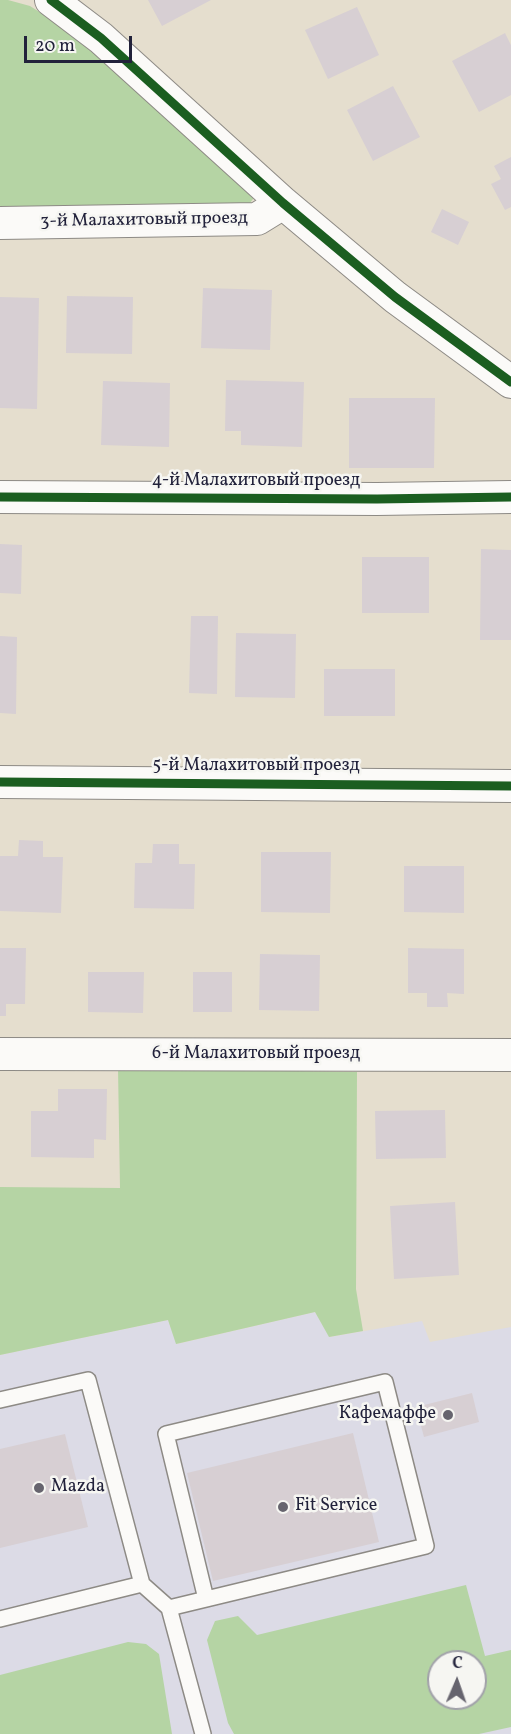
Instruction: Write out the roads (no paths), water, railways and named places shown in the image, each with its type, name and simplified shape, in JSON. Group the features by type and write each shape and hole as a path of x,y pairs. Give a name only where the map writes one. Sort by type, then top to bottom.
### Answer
{"street":[{"path":"51,0 101,38 283,203 394,297 511,382"},
{"name":"3-й Малахитовый проезд","path":"0,223 257,219 283,203"},
{"name":"4-й Малахитовый проезд","path":"0,497 377,499 511,497"},
{"name":"5-й Малахитовый проезд","path":"0,782 511,786"},
{"name":"6-й Малахитовый проезд","path":"0,1054 511,1055"}],"lane":[{"path":"0,1400 88,1380 142,1584 169,1608 203,1734"},
{"path":"169,1608 426,1546 385,1382 166,1434 206,1599"},
{"path":"0,1619 142,1584"}],"place":[{"name":"Кафемаффе","path":"448,1415"},
{"name":"Mazda","path":"39,1488"},
{"name":"Fit Service","path":"283,1507"}]}
